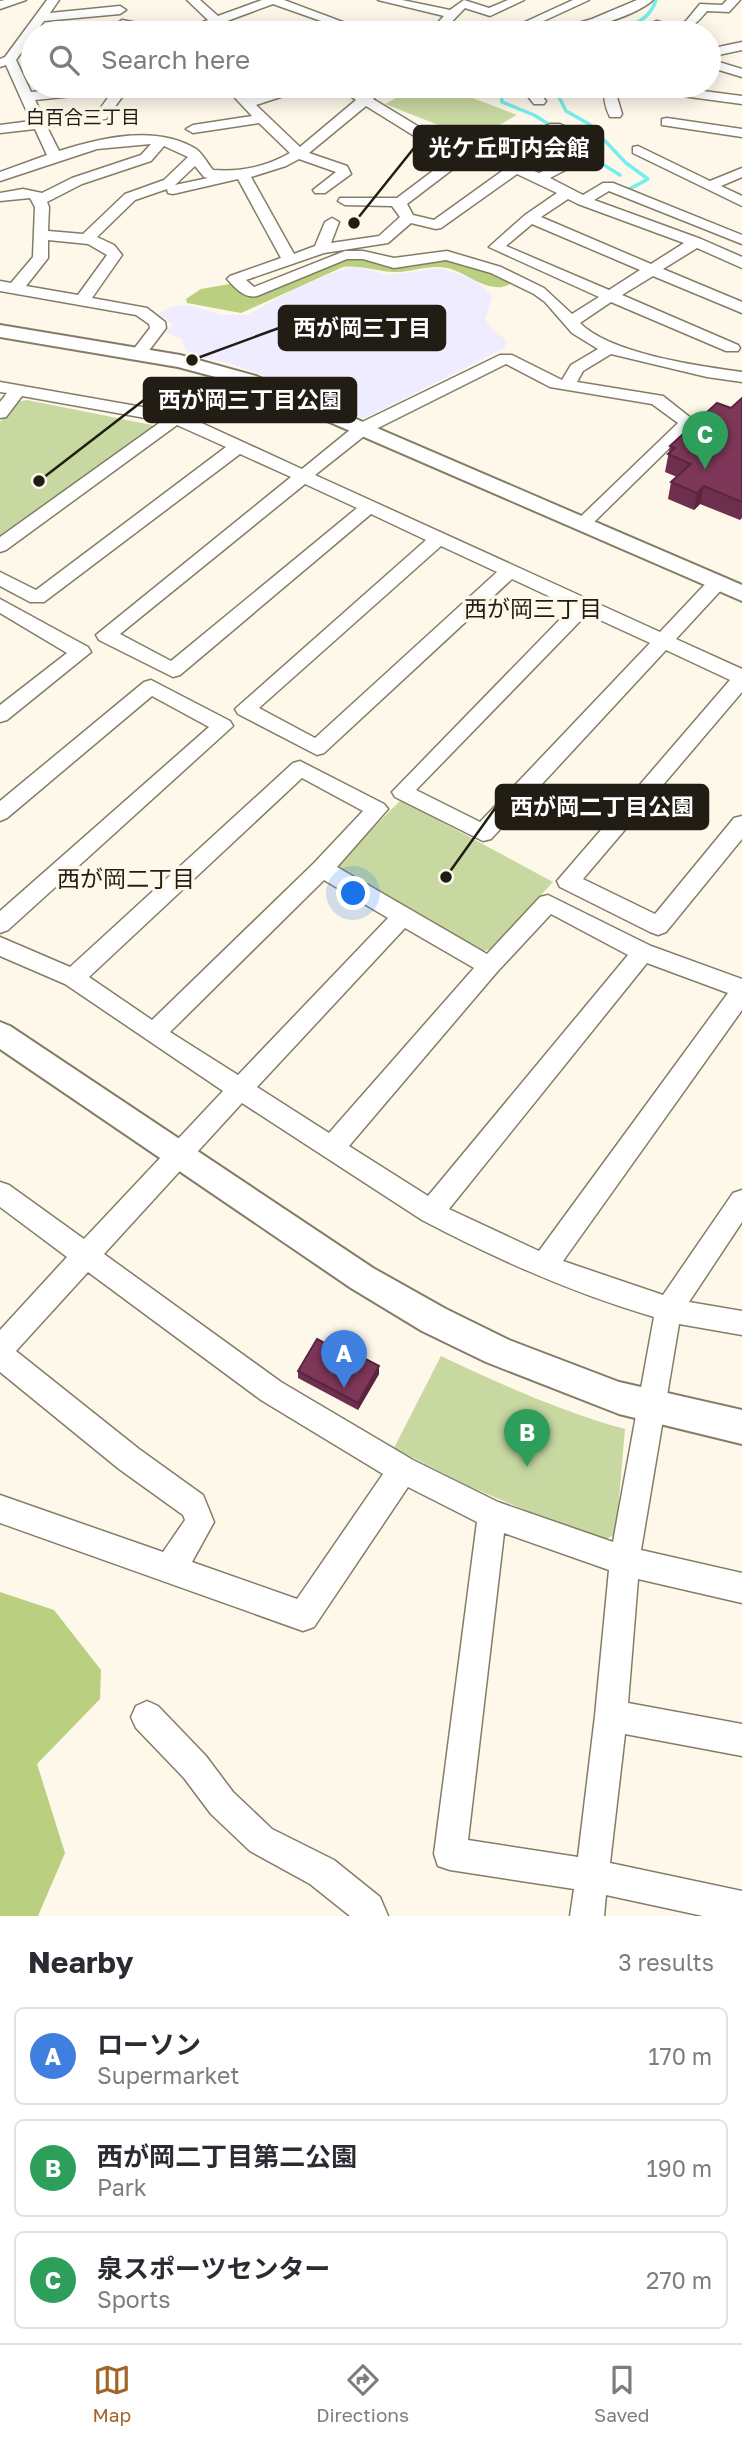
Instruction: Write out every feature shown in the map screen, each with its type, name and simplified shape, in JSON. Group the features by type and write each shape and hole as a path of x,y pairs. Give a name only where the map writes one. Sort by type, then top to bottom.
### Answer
{"street":[{"path":"0,5 18,0"},
{"path":"38,21 53,0"},
{"path":"193,0 217,21"},
{"path":"220,21 272,0 332,21"},
{"path":"384,0 404,2 451,14"},
{"path":"490,12 519,0"},
{"path":"528,21 585,0 618,12"},
{"path":"598,21 647,0"},
{"path":"692,21 704,7 725,9 734,0"},
{"path":"445,21 465,2 509,21"},
{"path":"40,18 120,5"},
{"path":"21,43 9,65 21,88"},
{"path":"721,50 742,46"},
{"path":"721,67 742,73"},
{"path":"742,84 742,93"},
{"path":"721,97 742,100"},
{"path":"26,98 38,123 48,158 77,181"},
{"path":"0,128 102,116 114,98"},
{"path":"243,98 299,154 342,169 344,174 320,190"},
{"path":"248,103 263,98"},
{"path":"361,98 429,139 491,158 539,178 583,201 696,242 742,264"},
{"path":"610,98 614,114"},
{"path":"173,190 272,168 299,154 364,100"},
{"path":"193,129 263,118"},
{"path":"667,122 742,133"},
{"path":"491,158 555,127 580,139 587,155 539,178"},
{"path":"0,177 48,158 134,138 160,141 193,153 209,174 239,175"},
{"path":"40,200 77,181 146,158 160,141"},
{"path":"93,147 113,167"},
{"path":"638,150 742,202"},
{"path":"345,201 400,202 467,152"},
{"path":"87,238 130,197 169,183 195,158"},
{"path":"400,202 399,207 408,218 436,225 516,168"},
{"path":"710,186 742,173"},
{"path":"239,175 289,259"},
{"path":"583,201 608,186 742,240"},
{"path":"0,197 23,193 35,194 40,200 40,258 8,288"},
{"path":"567,193 530,218 496,247 610,296 737,344 708,372"},
{"path":"408,218 383,240 321,249 235,279 252,293 287,281 321,263 345,255 363,255 394,263 447,255 520,281 550,299 587,338 609,349 708,372 742,377"},
{"path":"530,218 742,308"},
{"path":"321,249 332,222"},
{"path":"42,235 87,238 112,250 115,255 82,300"},
{"path":"570,323 650,269 696,242"},
{"path":"8,288 132,308 157,322 158,328 138,354"},
{"path":"0,331 138,354 204,367 249,380 742,594"},
{"path":"567,385 577,368 609,349"},
{"path":"370,506 173,670 106,635 362,429 506,358 556,384 657,400 688,422 582,524"},
{"path":"0,387 177,418 742,678 568,881 659,926 742,824"},
{"path":"0,413 18,390"},
{"path":"0,546 177,418"},
{"path":"0,578 37,598 239,446"},
{"path":"439,538 245,709 317,748 510,570"},
{"path":"585,605 402,792 483,833 717,583"},
{"path":"0,605 81,652 0,715"},
{"path":"0,813 151,687 223,726 0,924"},
{"path":"74,978 300,768 377,809 322,869 153,1033"},
{"path":"322,869 489,966"},
{"path":"331,1148 489,966 548,903 643,951 742,991 544,1266"},
{"path":"0,1349 403,916"},
{"path":"0,946 74,978 153,1033 331,1148 431,1212 472,1234 544,1266 669,1309 742,1323"},
{"path":"431,1212 643,951"},
{"path":"0,1034 362,1278 434,1320 552,1374 649,1407 742,1427"},
{"path":"0,1193 271,1391 403,1470 492,1514 625,1561 742,1588"},
{"path":"587,1916 611,1716 625,1561 649,1407 669,1309 742,1201"},
{"path":"0,1355 129,1460 193,1505 200,1522 186,1547 168,1570"},
{"path":"0,1508 303,1616 403,1470"},
{"path":"492,1514 450,1854 591,1875 742,1908"},
{"path":"611,1716 742,1740"},
{"path":"147,1717 195,1767 222,1802 261,1840 322,1872 368,1909 371,1916"}],"shaded area":[{"path":"353,265 388,275 440,268 474,279 492,296 485,319 491,328 506,340 505,348 365,418 356,418 271,378 231,364 187,354 182,339 166,332 173,324 158,314 171,307 188,305 222,315 247,315 296,288"}],"green space":[{"path":"396,98 472,98 517,115 474,139 385,104"},
{"path":"349,257 373,260 447,257 513,282 505,286 489,286 440,267 392,272 343,267 241,313 187,303 186,299 201,289 235,283 252,297"},
{"path":"27,400 157,426 0,537 0,422 16,402"},
{"path":"401,800 553,882 492,949 482,951 340,871 338,863"},
{"path":"441,1356 532,1397 625,1429 616,1534 600,1542 471,1487 394,1448"},
{"path":"0,1592 54,1610 101,1670 100,1699 37,1764 65,1853 38,1916 0,1916"}],"building":[{"path":"742,398 742,502 704,486 697,493 671,482 691,464 668,454 675,448 670,446 717,403 731,408"},
{"path":"317,1339 328,1345 331,1341 379,1366 358,1403 298,1371"}],"waterway":[{"path":"640,21 647,16 656,0"},
{"path":"502,98 502,102 534,115 550,125"},
{"path":"560,98 566,111 589,124 626,163 648,179 626,191"},
{"path":"591,157 620,175"}],"place":[{"name":"光ケ丘町内会館","path":"354,223"},
{"name":"西が岡三丁目","path":"192,360"},
{"name":"泉スポーツセンター","path":"705,469"},
{"name":"西が岡三丁目公園","path":"39,481"},
{"name":"西が岡二丁目公園","path":"446,877"},
{"name":"ローソン","path":"344,1388"},
{"name":"西が岡二丁目第二公園","path":"527,1467"}],"district":[{"name":"白百合三丁目","path":"83,116"},
{"name":"西が岡三丁目","path":"533,608"},
{"name":"西が岡二丁目","path":"126,878"}]}
